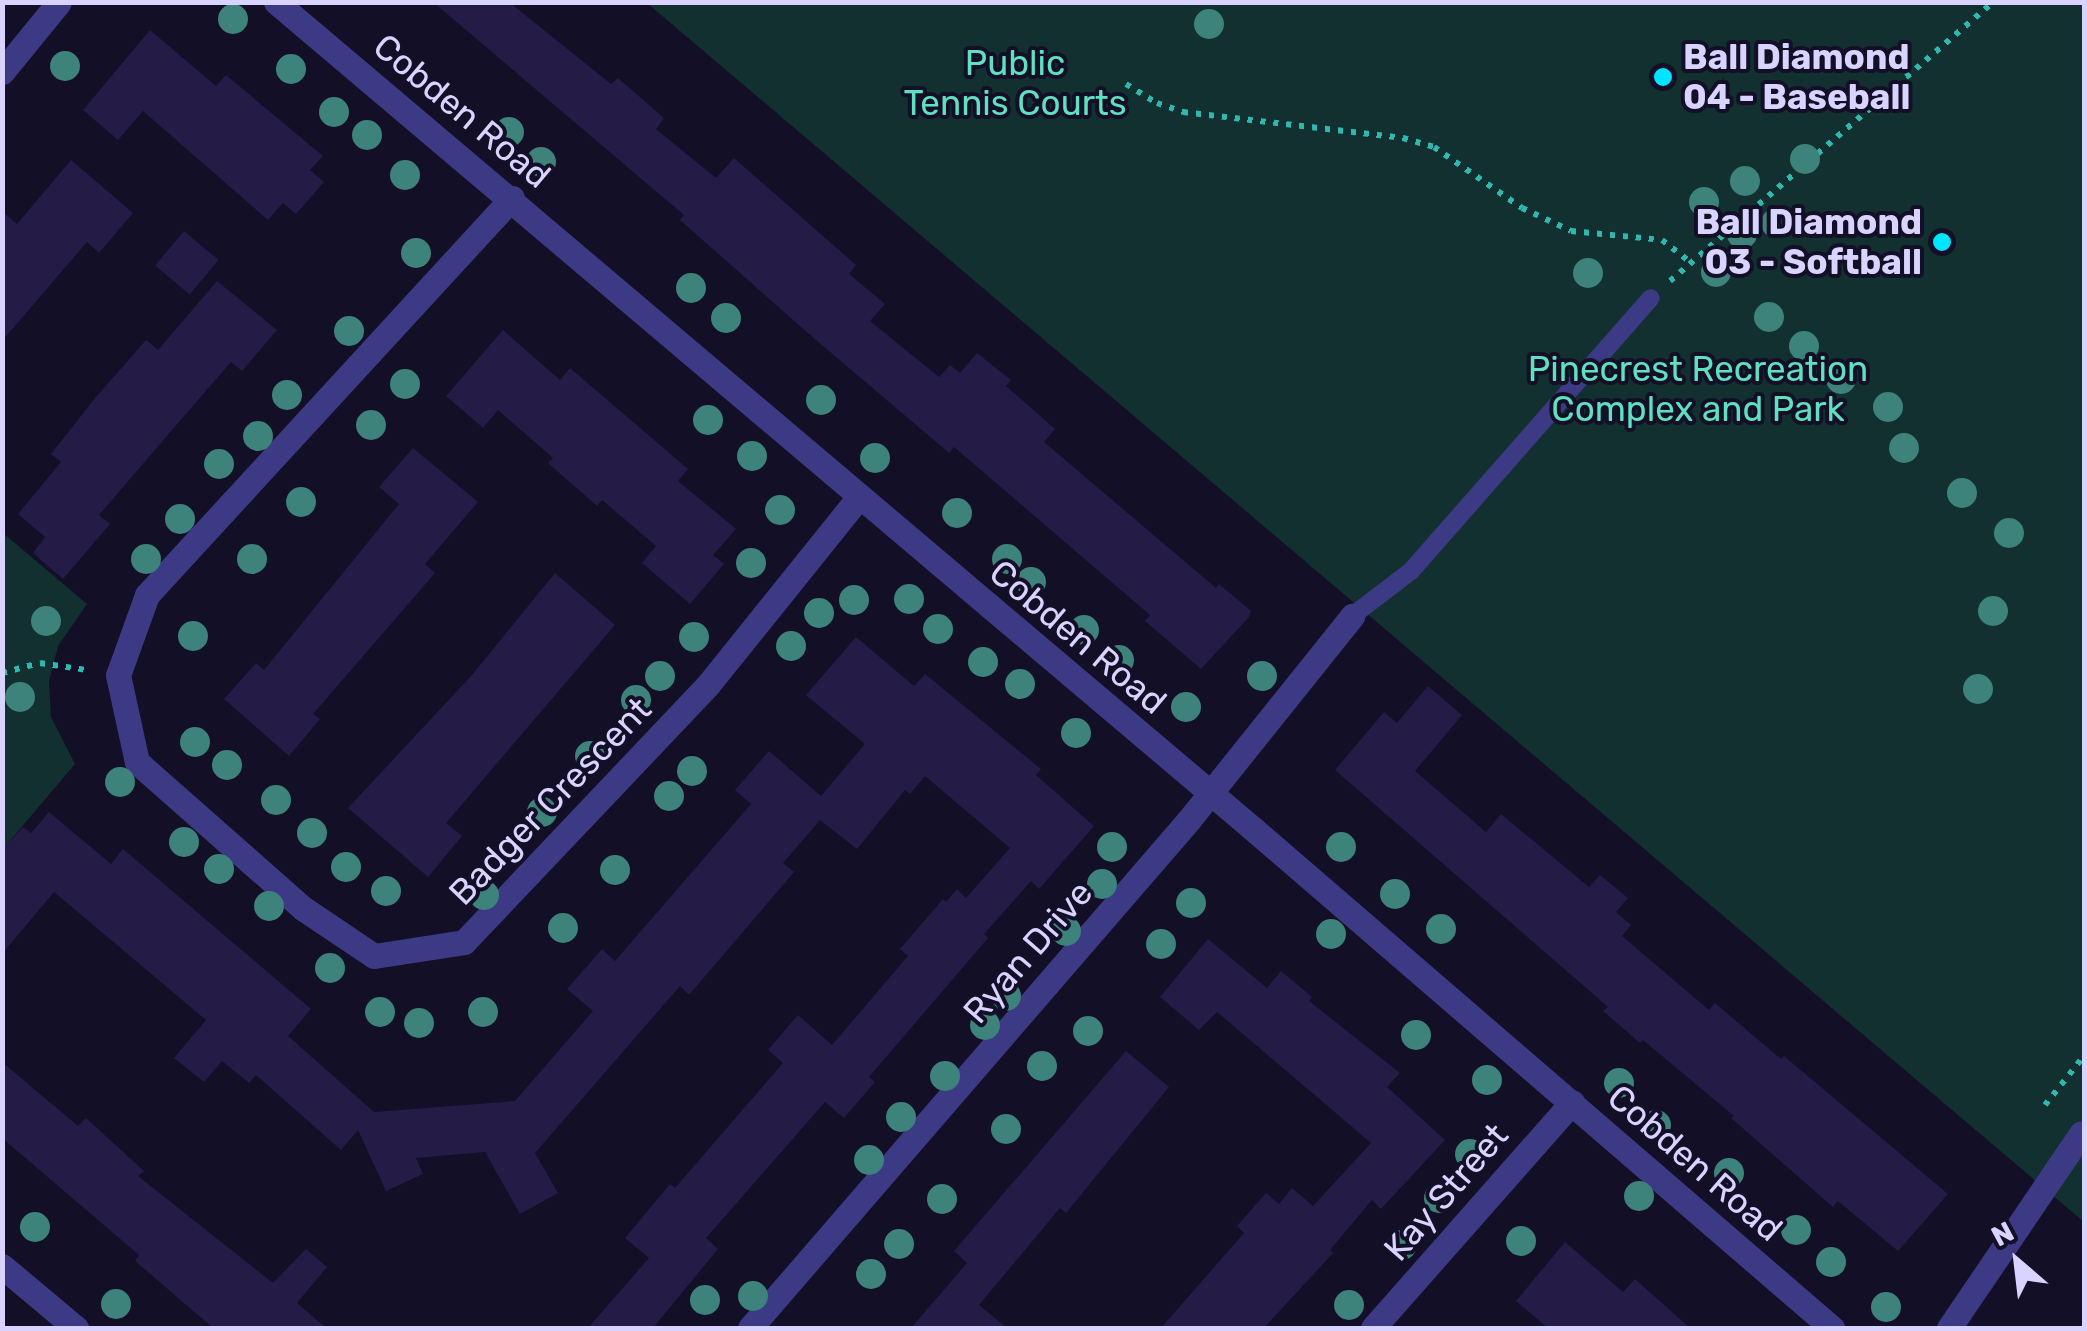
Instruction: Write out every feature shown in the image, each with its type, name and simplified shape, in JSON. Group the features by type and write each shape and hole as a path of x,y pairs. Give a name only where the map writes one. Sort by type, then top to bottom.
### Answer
{"street":[{"path":"2,72 60,2"},
{"name":"Cobden Road","path":"276,2 512,198 1832,1328"},
{"path":"118,675 148,595 512,198"},
{"name":"Badger Crescent","path":"118,675 137,762 304,909 374,956 464,942 707,686 858,498"},
{"name":"Ryan Drive","path":"750,1328 1211,794 1352,616"},
{"name":"Kay Street","path":"1373,1328 1572,1102"},
{"path":"1949,1328 2081,1134"},
{"path":"2,1266 76,1328"}],"lane":[{"path":"1352,616 1411,571 1650,298"}],"path":[{"path":"1650,298 1993,2"},
{"path":"1126,84 1157,104 1182,112 1404,138 1434,147 1522,208 1571,231 1662,240 1691,263"},
{"path":"2,673 40,662 118,675"},
{"path":"2045,1105 2084,1056"}],"green space":[{"name":"Pinecrest Recreation Complex and Park","path":"647,3 2084,3 2084,1222"},
{"path":"3,533 87,604 58,646 49,681 51,717 75,764 3,849"}],"building":[{"path":"433,2 509,2 611,84 618,78 664,118 656,129 716,178 734,158 856,265 849,274 885,304 870,321 939,377 950,365 960,373 977,353 1011,380 1006,386 1055,429 1044,442 1216,588 1219,584 1251,611 1249,617 1201,669 1145,621 1150,615 954,447 949,453 809,334 680,220 684,215"},
{"path":"150,30 216,86 226,75 323,156 310,170 324,182 296,214 283,203 268,220 143,111 118,140 83,110"},
{"path":"71,160 133,213 99,253 87,242 2,341 2,211 17,224"},
{"path":"184,231 218,260 190,294 155,265"},
{"path":"217,281 277,330 242,371 231,362 172,430 99,515 110,524 63,579 33,553 45,537 18,514 61,462 51,454 96,397 146,340 158,350"},
{"path":"503,330 560,380 570,368 688,469 678,481 736,529 713,555 724,564 690,604 642,563 656,546 602,500 597,506 548,463 553,458 498,410 483,428 446,396"},
{"path":"413,448 478,502 425,564 435,573 313,714 320,719 289,756 224,699 256,663 264,670 399,504 379,487"},
{"path":"555,573 615,625 446,823 462,836 428,877 348,808 472,675"},
{"path":"856,637 914,686 925,674 1041,769 1036,775 1094,826 1039,889 1031,881 984,934 988,938 869,1077 875,1082 844,1118 825,1102 706,1238 718,1249 653,1328 588,1328 649,1258 625,1238 670,1184 675,1188 783,1063 768,1050 798,1015 832,1045 908,956 900,949 943,899 946,902 957,889 966,898 1010,848 925,776 910,794 905,790 857,849 820,820 783,863 794,872 689,995 680,986 535,1153 558,1193 520,1214 485,1152 416,1158 423,1174 386,1191 358,1130 341,1150 256,1075 249,1083 222,1061 204,1082 174,1058 206,1020 54,892 2,954 2,850 23,827 31,833 49,812 111,864 123,849 311,1009 288,1036 374,1112 515,1101 593,1011 567,989 602,949 615,961 751,804 735,790 769,751 821,796 865,744 806,695"},
{"path":"1428,686 1462,715 1415,771 1486,832 1501,814 1589,887 1600,875 1628,898 1616,912 1631,925 1622,936 1709,1010 1715,1003 1781,1059 1784,1056 1948,1194 1898,1251 1838,1201 1833,1207 1731,1118 1734,1116 1643,1040 1640,1043 1603,1011 1608,1007 1335,770 1384,712 1397,723"},
{"path":"1208,939 1267,988 1281,971 1312,997 1309,1001 1400,1073 1387,1087 1445,1140 1381,1209 1372,1200 1330,1250 1333,1253 1264,1328 1161,1328 1244,1233 1237,1226 1266,1193 1279,1204 1292,1188 1313,1206 1371,1143 1217,1012 1199,1030 1160,997"},
{"path":"1126,1051 1169,1087 1066,1213 1060,1208 979,1305 1007,1328 911,1328 967,1263 954,1251"},
{"path":"2,1062 78,1126 86,1118 144,1171 138,1176 273,1283 306,1249 327,1267 297,1303 326,1328 213,1328 135,1261 139,1255 2,1138"},
{"path":"1565,1242 1623,1292 1635,1279 1690,1328 1548,1328 1516,1301"}],"place":[{"name":"Ball Diamond 04 - Baseball","path":"1663,77"},
{"name":"Ball Diamond 03 - Softball","path":"1942,242"}],"park label":[{"name":"Public Tennis Courts","path":"1015,83"}]}
